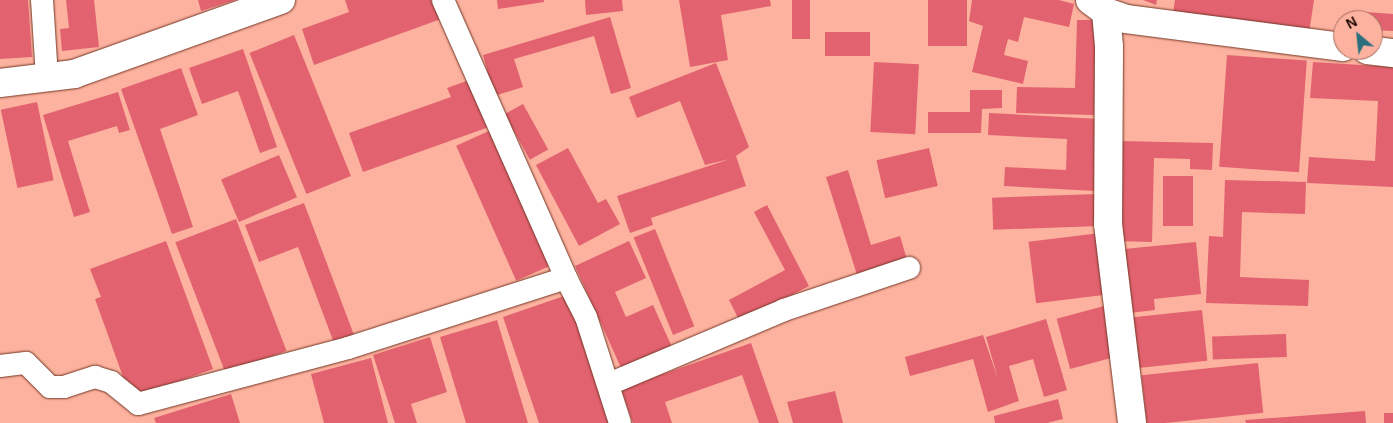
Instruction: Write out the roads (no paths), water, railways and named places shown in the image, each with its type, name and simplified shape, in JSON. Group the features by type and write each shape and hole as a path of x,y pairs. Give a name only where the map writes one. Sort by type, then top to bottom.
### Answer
{"street":[{"path":"42,0 47,78"},
{"path":"0,82 74,74 280,0"},
{"path":"443,0 566,278 586,317 620,423"},
{"path":"1098,6 1126,19 1333,46"},
{"path":"1098,6 1110,47 1108,224 1132,423"},
{"path":"609,384 784,310 909,268"},
{"path":"0,366 26,363 50,387 64,387 95,377 111,382 138,404 348,348 566,278"}]}
